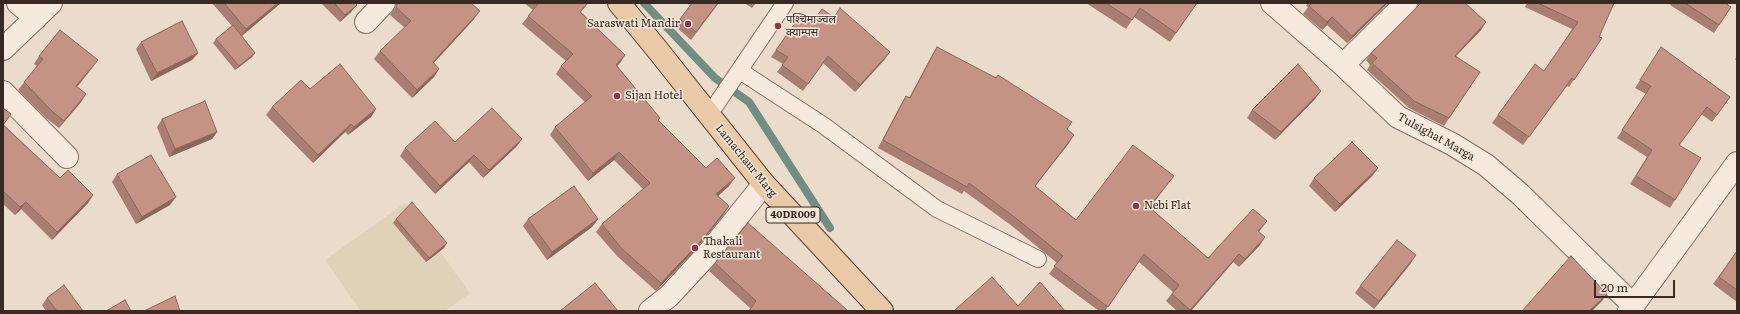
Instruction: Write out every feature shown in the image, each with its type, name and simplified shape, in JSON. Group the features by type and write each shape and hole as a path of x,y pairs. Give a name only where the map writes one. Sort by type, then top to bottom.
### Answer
{"main road":[{"name":"Lamachaur Marg","path":"618,3 764,184 882,311"}],"street":[{"path":"18,3 44,11"},
{"path":"366,22 384,3"},
{"name":"Tulsighat Marga","path":"1272,3 1343,65 1398,117 1452,144 1479,161 1520,194 1631,308 1735,171"},
{"path":"1343,65 1406,3"},
{"path":"3,49 44,11"},
{"path":"3,92 67,157"},
{"path":"650,311 669,296 706,256 764,184"}],"lane":[{"path":"709,115 740,71 784,3"},
{"path":"740,71 822,125 937,209 1038,259"}],"shaded area":[{"path":"405,203 470,293 445,311 361,311 325,260"}],"building":[{"path":"224,3 278,3 246,29"},
{"path":"334,3 355,3 357,5 345,15"},
{"path":"398,3 471,3 480,11 433,62 439,69 417,90 380,51 411,21 396,7"},
{"path":"539,3 588,3 580,12 625,55 616,65 660,118 658,120 706,168 717,158 735,178 716,194 729,206 702,240 661,283 622,249 602,224 650,183 619,152 593,173 555,127 592,96 561,66 573,54 528,16"},
{"path":"692,3 718,3 696,32 680,19"},
{"path":"1106,3 1197,3 1176,33 1140,8 1132,20"},
{"path":"1312,3 1386,3 1352,36 1332,17 1327,22 1309,6"},
{"path":"1421,3 1465,3 1486,22 1455,56 1480,72 1449,118 1414,101 1372,63 1377,58 1371,53"},
{"path":"1538,3 1614,3 1599,37 1602,38 1574,80 1572,78 1529,137 1498,115 1535,64 1544,71 1578,22"},
{"path":"1685,3 1725,3 1731,7 1719,25"},
{"path":"840,8 890,52 860,85 828,56 808,84 782,65 788,57 776,50 800,16 811,24 822,9 834,17"},
{"path":"182,21 198,53 157,73 141,42"},
{"path":"233,25 255,53 239,66 216,39"},
{"path":"60,30 98,60 76,86 86,94 64,121 52,111 24,82 43,59 39,56"},
{"path":"937,47 996,78 998,75 1072,122 1067,129 1074,135 1035,186 1076,220 1133,145 1174,176 1149,207 1208,258 1253,209 1267,221 1258,231 1265,237 1245,259 1239,254 1190,310 1172,294 1179,285 1144,254 1108,307 1054,266 1063,256 969,183 967,187 883,140 906,96 910,98"},
{"path":"1661,47 1730,97 1717,115 1707,107 1679,145 1701,158 1675,200 1636,176 1652,150 1622,130 1651,86 1640,80"},
{"path":"340,64 376,109 354,127 351,124 318,155 272,107 301,80 310,89"},
{"path":"1298,64 1321,91 1281,132 1252,110"},
{"path":"205,101 217,132 175,149 162,119"},
{"path":"3,108 11,114 3,125"},
{"path":"492,108 522,139 489,170 474,155 440,186 405,148 435,121 455,142"},
{"path":"3,125 60,178 68,170 93,195 57,232 26,202 20,207 3,191"},
{"path":"1352,142 1378,168 1340,204 1314,178"},
{"path":"151,155 176,197 142,217 117,174"},
{"path":"574,186 598,219 552,252 528,219"},
{"path":"412,202 447,243 429,258 396,219"},
{"path":"748,223 847,310 749,311 756,301 715,263"},
{"path":"1397,240 1416,255 1379,301 1360,286"},
{"path":"1737,251 1737,290 1719,277"},
{"path":"1571,256 1607,294 1589,311 1522,311"},
{"path":"992,277 1018,306 1040,282 1065,311 955,311"},
{"path":"595,283 618,311 560,311"},
{"path":"64,285 83,311 57,311 47,298"},
{"path":"175,296 180,311 144,311"},
{"path":"125,300 131,311 106,311"}],"waterway":[{"path":"644,3 715,78 749,102 830,228"}],"place":[{"name":"Saraswati Mandir","path":"688,24"},
{"name":"पश्‍चिमाञ्‍चल क्याम्पस","path":"778,26"},
{"name":"Sijan Hotel","path":"617,96"},
{"name":"Nebi Flat","path":"1136,206"},
{"name":"Thakali Restaurant","path":"695,248"}]}
